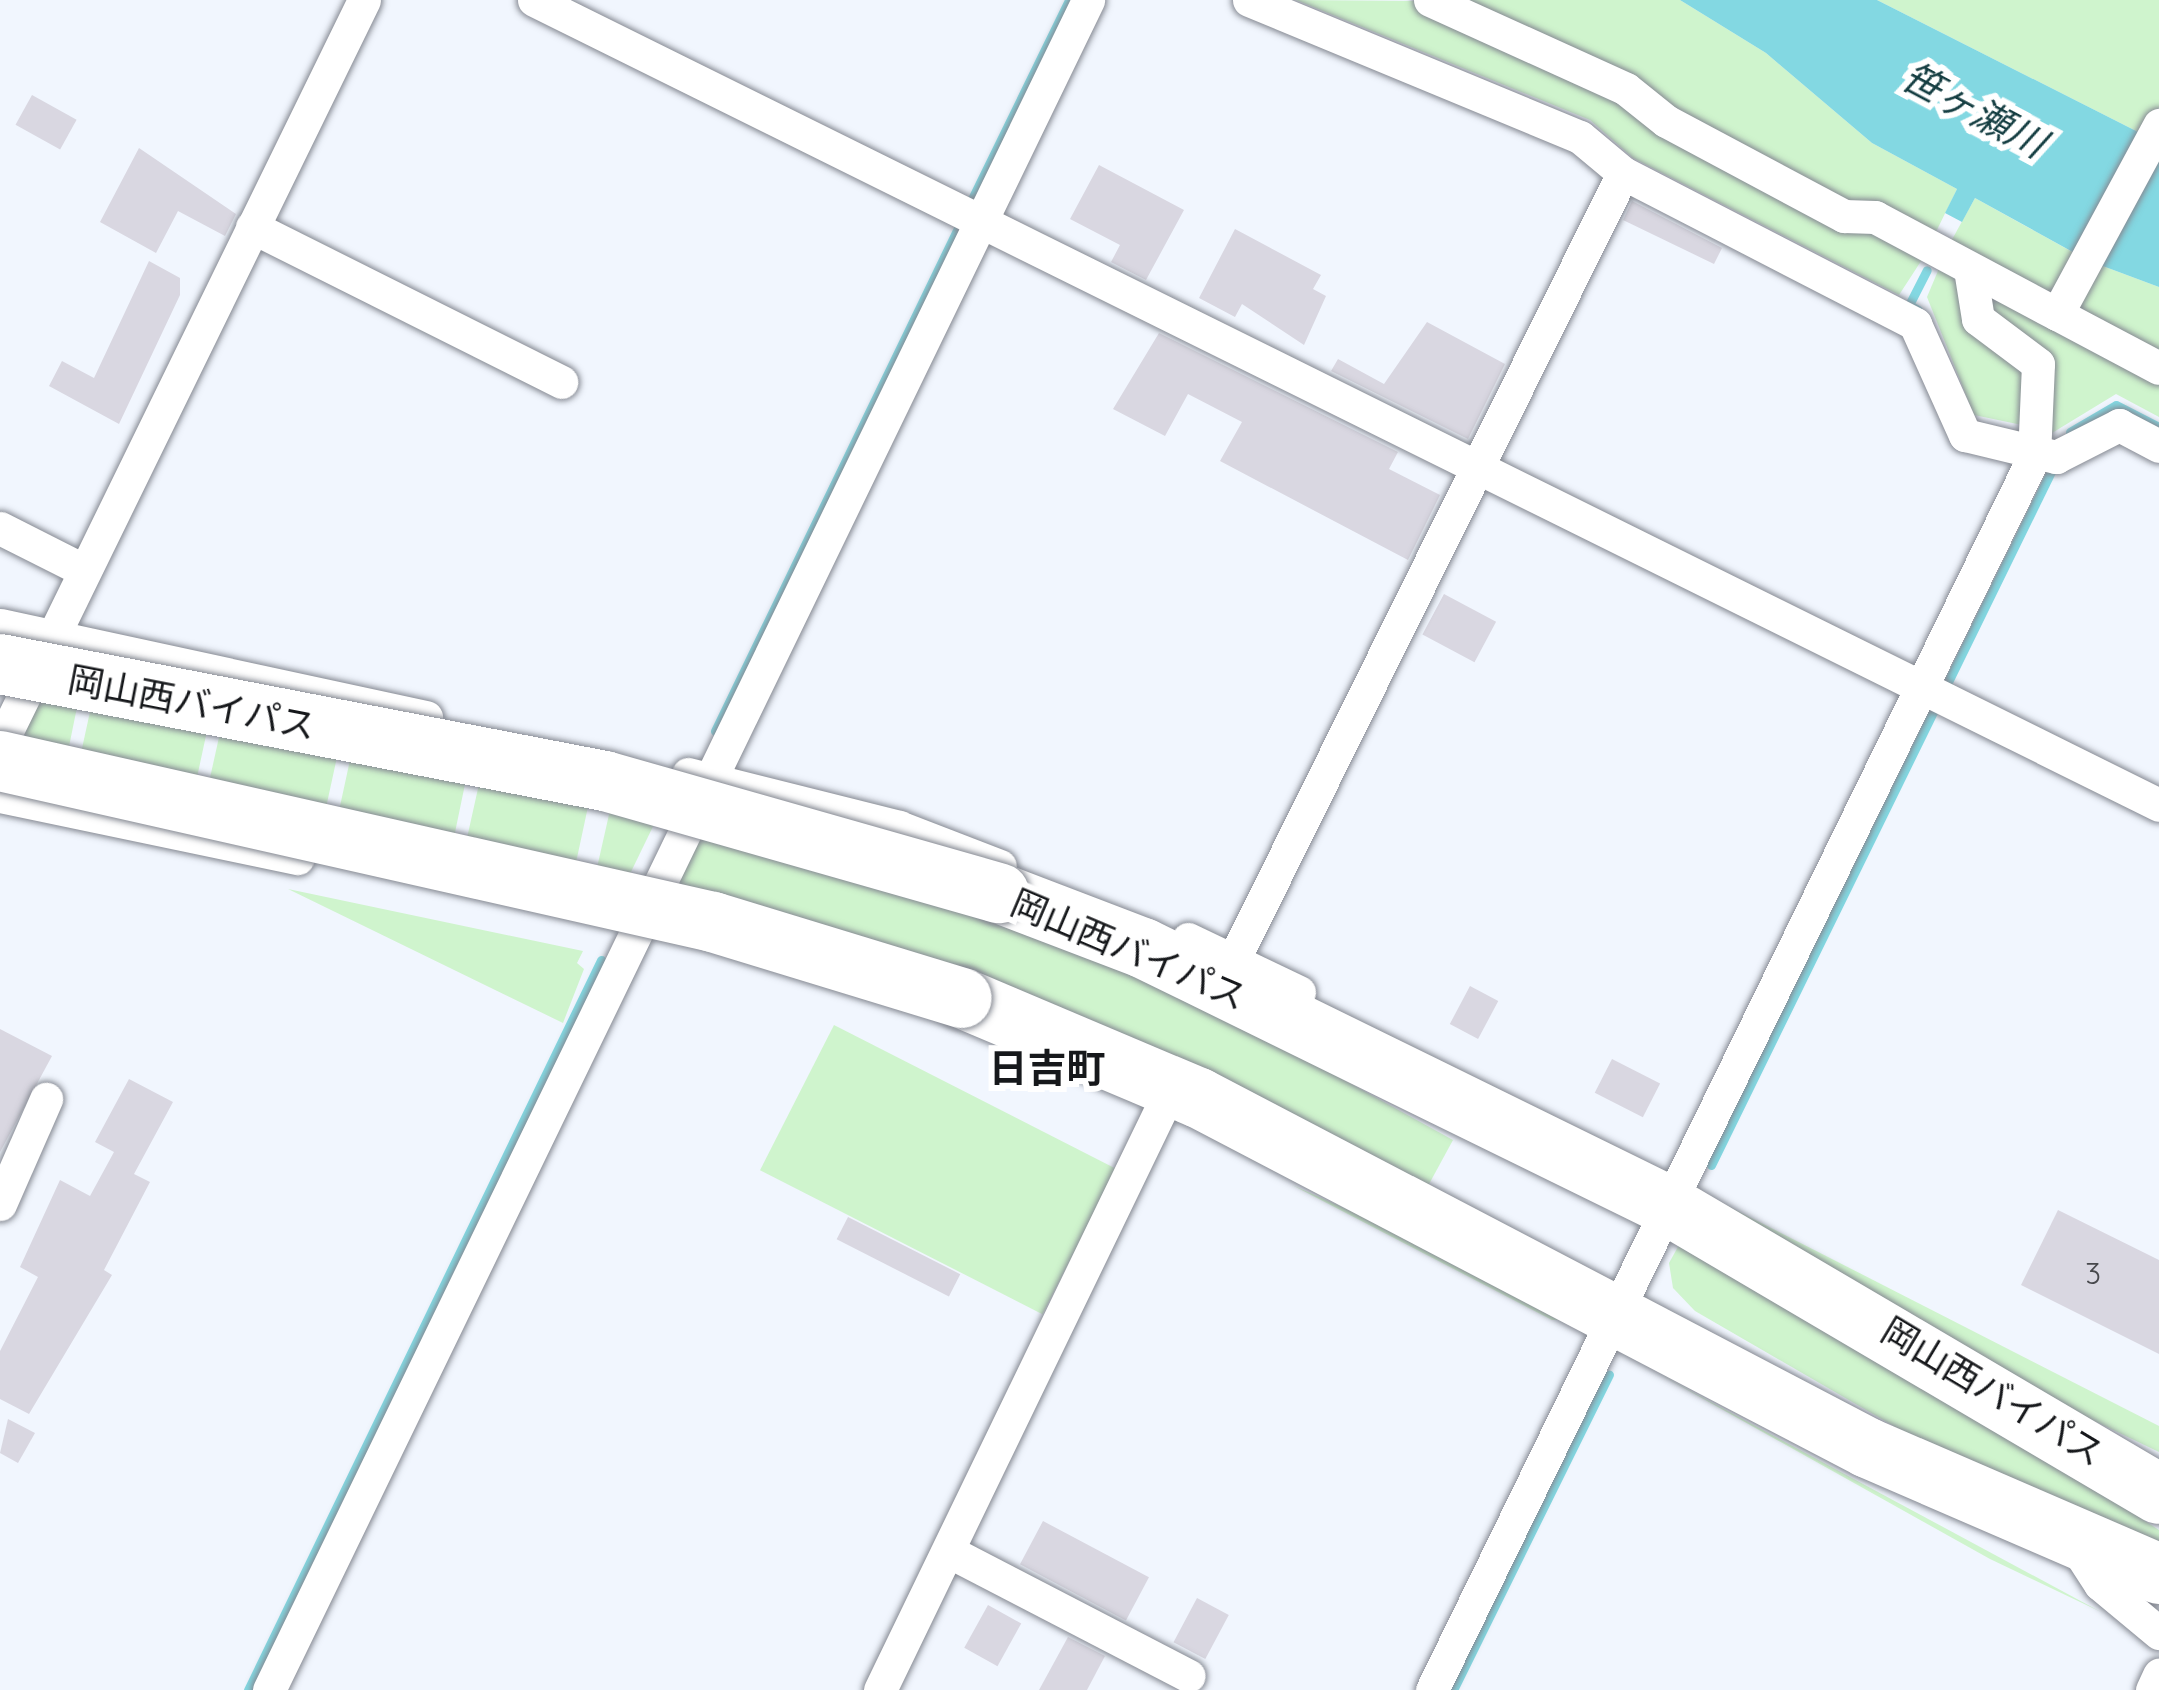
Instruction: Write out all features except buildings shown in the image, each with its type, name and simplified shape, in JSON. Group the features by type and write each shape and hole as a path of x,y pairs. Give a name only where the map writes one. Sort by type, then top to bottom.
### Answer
{"highway":[{"name":"岡山西バイパス","path":"0,664 605,781 999,893 1143,948 1669,1206 2071,1437 2159,1494"},
{"path":"0,761 713,922 962,998 1178,1089 1615,1318 2069,1537 2159,1574"}],"street":[{"path":"0,746 364,0"},
{"path":"534,0 1474,470 2159,805"},
{"path":"269,1690 1088,0"},
{"path":"1249,0 1580,137 1623,173 1915,324 1965,435 2056,458 2119,425 2159,446"},
{"path":"1430,0 1626,89 1666,121 1844,216 1875,217 2159,368"},
{"path":"2059,311 2159,124"},
{"path":"1234,958 1623,173"},
{"path":"252,227 561,382"},
{"path":"1432,1690 2034,456 2038,364 1978,319 1970,268"},
{"path":"0,528 83,570"},
{"path":"0,625 710,778 898,827 1234,958 1404,1046 1443,1096"},
{"path":"0,796 637,930 953,1021 1161,1109 1301,1175 1439,1222"},
{"path":"0,1204 46,1099"},
{"path":"880,1690 1161,1109"},
{"path":"2071,1437 2159,1464"},
{"path":"2069,1537 2100,1584 2159,1633"},
{"path":"948,1551 1189,1676"},
{"path":"2152,1690 2159,1675"}],"green space":[{"path":"1296,0 1417,1 1927,252 1899,295 1633,158 1590,120"},
{"path":"1446,0 1680,0 1766,53 1872,143 1957,189 1933,238 1844,208"},
{"path":"1877,0 2159,0 2159,107 2144,135"},
{"path":"1975,198 2080,256 2053,305 1948,247"},
{"path":"1943,259 2023,356 2022,425 1974,415 1927,297"},
{"path":"2092,262 2159,287 2159,358 2066,309"},
{"path":"1979,282 2159,376 2159,417 2116,394 2052,433 2038,430 2048,357 1989,314"},
{"path":"84,653 598,760 568,900 22,789 9,774 11,756 59,662","holes":["86,663 100,666 74,785 62,781","216,689 229,692 202,814 190,810","347,711 360,714 332,843 319,840","475,736 489,739 459,874 447,871"]},
{"path":"620,766 676,779 613,909 589,903"},
{"path":"721,794 1150,973 1453,1140 1428,1186 660,922"},
{"path":"288,889 583,951 577,963 584,969 563,1023"},
{"path":"834,1025 1116,1169 1042,1314 760,1170"},
{"path":"1292,1185 1498,1276 1560,1320 1552,1320"},
{"path":"1693,1188 2159,1426 2159,1452 2086,1417"},
{"path":"1679,1245 2040,1453 2159,1530 2159,1549 1904,1432 1695,1311 1673,1288 1669,1263"},
{"path":"1657,1373 2101,1612 1990,1559"}],"water":[{"name":"笹ヶ瀬川","path":"1680,0 1877,0 2144,135 2080,256 1975,198 1962,222 1945,213 1957,189 1872,143 1766,53"},
{"path":"2159,142 2159,287 2092,262"}],"waterway":[{"path":"971,201 1069,0"},
{"path":"715,731 958,228"},
{"path":"1918,310 1909,305 1927,270"},
{"path":"2070,432 2116,405 2159,427"},
{"path":"1945,688 2053,468"},
{"path":"1711,1165 1934,710"},
{"path":"248,1690 601,960"},
{"path":"1453,1690 1609,1374"}],"district":[{"name":"日吉町","path":"1047,1068"}]}
